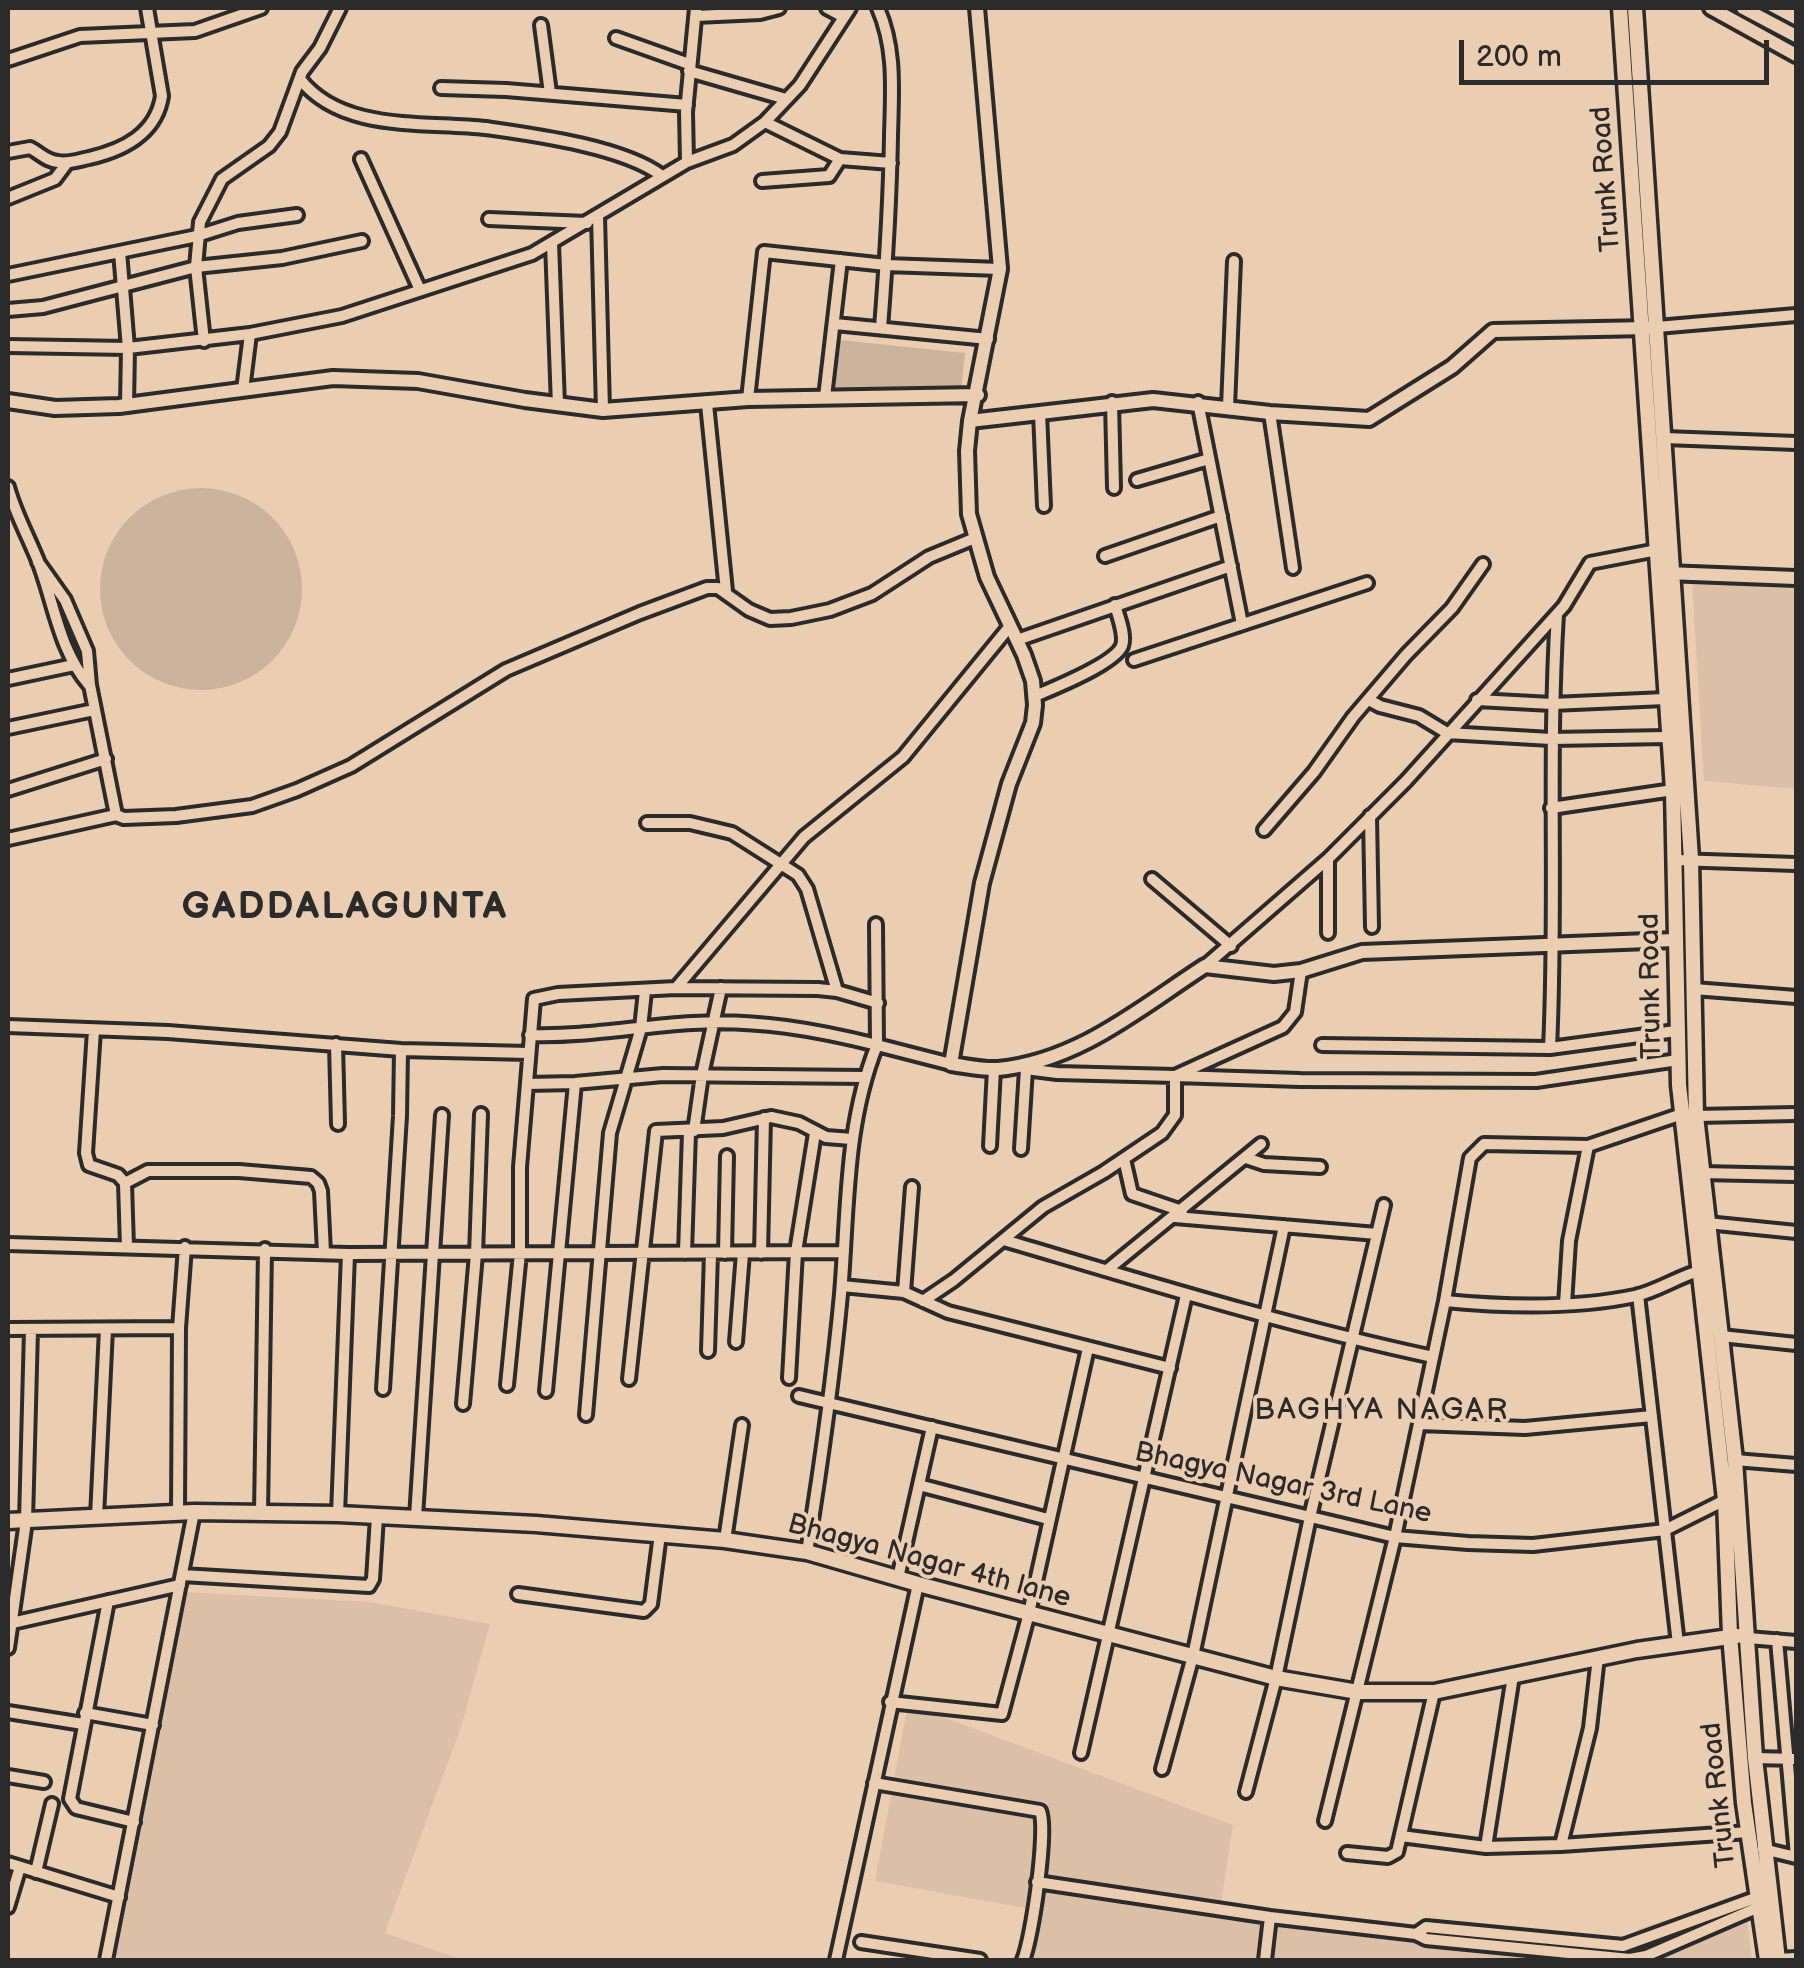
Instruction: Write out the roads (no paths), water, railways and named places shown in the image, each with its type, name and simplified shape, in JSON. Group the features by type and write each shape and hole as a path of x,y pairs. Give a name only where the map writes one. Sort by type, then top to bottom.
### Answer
{"main road":[{"name":"Trunk Road","path":"1620,8 1650,328 1657,550 1667,573 1668,737 1684,860 1675,940 1678,1060 1689,1115 1706,1270 1725,1500 1730,1635 1749,1832 1758,1902 1774,1960"},
{"path":"1635,8 1650,328 1665,438 1667,573 1684,860 1693,940 1689,1115 1702,1173 1706,1270 1721,1336 1734,1460 1754,1758 1774,1960"},
{"name":"Bhagya Nagar 4th lane","path":"8,1521 178,1512 338,1514 725,1540 808,1552 1276,1678 1358,1692 1434,1692 1598,1657 1730,1635 1748,1638"}],"street":[{"path":"8,152 30,148 54,162 68,163 130,145 160,109 161,78 147,8"},
{"path":"8,60 80,36 195,31 262,8"},
{"path":"204,341 196,267 197,236 206,209 222,180 268,146 280,132 300,79 340,8"},
{"path":"687,162 689,67 696,12 760,13 780,8"},
{"path":"8,346 128,348 250,334 342,316 532,254 662,176 732,145 765,122 800,85 847,12 827,8"},
{"path":"878,8 893,58 891,163 880,328"},
{"path":"951,1064 982,883 1009,784 1033,723 1036,696 974,538 967,476 970,420 1000,269 977,8"},
{"path":"1710,8 1796,55"},
{"path":"1743,8 1796,36"},
{"path":"541,25 550,93"},
{"path":"616,38 786,100"},
{"path":"300,79 330,104 365,116 420,125 488,128 593,147 651,167 662,176"},
{"path":"441,88 688,104"},
{"path":"765,122 840,159 891,163"},
{"path":"361,159 420,290"},
{"path":"762,180 829,176 840,159"},
{"path":"8,198 55,179 68,163"},
{"path":"8,275 197,236 238,223 297,214"},
{"path":"598,216 603,410"},
{"path":"489,219 587,223"},
{"path":"8,310 43,307 196,267 282,258 362,241"},
{"path":"552,243 558,404"},
{"path":"120,252 128,348 127,406"},
{"path":"748,399 764,252 886,265 1000,269"},
{"path":"824,398 841,260"},
{"path":"1228,407 1234,261"},
{"path":"970,420 1152,400 1369,419 1452,367 1492,332 1650,328 1796,315"},
{"path":"835,324 988,339"},
{"path":"244,390 250,334"},
{"path":"8,401 55,408 127,406 333,378 418,381 603,410 748,399 978,395"},
{"path":"1112,402 1114,488"},
{"path":"1198,402 1242,624"},
{"path":"707,404 726,591"},
{"path":"1040,413 1044,506"},
{"path":"1270,413 1292,568"},
{"path":"1665,438 1796,439"},
{"path":"1136,480 1210,460"},
{"path":"8,488 10,506 38,562 74,665 90,685"},
{"path":"1105,556 1220,516"},
{"path":"8,839 116,815 176,816 252,806 351,766 506,670 707,588 726,591 749,610 770,619 810,614 872,594 929,557 974,538"},
{"path":"1024,1067 1118,1027 1231,946 1370,816 1558,613 1590,564 1657,550"},
{"path":"38,562 65,600 82,637 116,815"},
{"path":"1264,830 1406,656 1452,608 1483,564"},
{"path":"1017,640 1230,566"},
{"path":"1667,573 1796,578"},
{"path":"1134,660 1368,583"},
{"path":"1036,696 1062,686 1118,651 1123,637 1115,605"},
{"path":"1550,1048 1555,943 1551,739 1558,613"},
{"path":"676,988 822,820 903,757 1010,626"},
{"path":"8,679 74,665"},
{"path":"1476,700 1552,704 1666,699"},
{"path":"1369,700 1419,716 1448,733 1551,739 1668,737"},
{"path":"8,728 94,710"},
{"path":"8,790 106,759"},
{"path":"1551,808 1673,790"},
{"path":"1370,816 1372,927"},
{"path":"647,824 690,823 732,832 798,875 807,889 837,991"},
{"path":"1328,859 1328,933"},
{"path":"1684,860 1796,864"},
{"path":"1152,879 1231,946"},
{"path":"808,1552 832,1402 852,1139 864,1078 877,1045 876,924"},
{"path":"1205,966 1274,974 1301,971 1362,952 1693,940"},
{"path":"1176,1076 1283,1027 1295,1012 1301,971"},
{"path":"685,1253 692,1132 721,988"},
{"path":"507,1385 520,1254 520,1167 534,999 544,995 721,988 837,991 878,1004"},
{"path":"1694,988 1796,997"},
{"path":"586,1415 610,1133 641,1028 644,991"},
{"path":"530,1035 714,1022 792,1027 951,1064 994,1069 1024,1067 1057,1073 1300,1080 1536,1080 1678,1060"},
{"path":"8,1026 401,1050 529,1053"},
{"path":"94,1030 86,1153 89,1164 118,1175 124,1183 127,1247"},
{"path":"1322,1045 1550,1048 1676,1030"},
{"path":"336,1044 338,1124"},
{"path":"383,1388 401,1050"},
{"path":"1021,1149 1024,1067"},
{"path":"990,1146 994,1069"},
{"path":"526,1084 626,1076 864,1078"},
{"path":"923,1301 1064,1192 1124,1159 1171,1125 1178,1097 1176,1076"},
{"path":"546,1391 574,1083"},
{"path":"416,1517 442,1114"},
{"path":"463,1404 476,1254 482,1114"},
{"path":"1325,1820 1395,1537 1473,1152 1484,1144 1588,1146 1689,1115 1796,1114"},
{"path":"629,1379 654,1135 663,1128 692,1132 764,1118 799,1123 814,1133 852,1139"},
{"path":"761,1253 764,1118"},
{"path":"789,1378 796,1252 814,1133"},
{"path":"1107,1270 1262,1144"},
{"path":"1565,1304 1570,1241 1588,1146"},
{"path":"725,1253 728,1156"},
{"path":"1246,1158 1264,1164 1320,1167"},
{"path":"1124,1159 1132,1194 1179,1214 1377,1234"},
{"path":"124,1183 153,1171 239,1171 311,1177 321,1191 324,1252"},
{"path":"1702,1173 1796,1175"},
{"path":"904,1292 912,1187"},
{"path":"1246,1792 1276,1678 1384,1206"},
{"path":"1707,1223 1796,1232"},
{"path":"1162,1769 1194,1656 1284,1226"},
{"path":"1004,1240 1186,1295 1352,1340 1434,1357"},
{"path":"8,1244 348,1254 844,1252"},
{"path":"178,1512 179,1328 185,1247"},
{"path":"261,1513 265,1250"},
{"path":"708,1351 711,1253"},
{"path":"736,1342 743,1253"},
{"path":"338,1514 348,1254"},
{"path":"1445,1301 1499,1306 1638,1296 1706,1270"},
{"path":"842,1286 904,1292 948,1312 1170,1368"},
{"path":"1081,1753 1186,1295"},
{"path":"1638,1296 1678,1644"},
{"path":"8,1328 179,1328"},
{"path":"96,1517 106,1328"},
{"path":"8,1648 26,1521 30,1329"},
{"path":"1721,1336 1796,1344"},
{"path":"890,1702 1002,1714 1030,1614 1088,1348"},
{"name":"Bhagya Nagar 3rd Lane","path":"799,1396 1395,1537 1468,1544 1533,1544 1665,1530 1725,1500"},
{"path":"1419,1424 1525,1428 1652,1416"},
{"path":"725,1540 742,1425"},
{"path":"898,1578 932,1427"},
{"path":"1734,1460 1796,1465"},
{"path":"919,1485 1048,1520"},
{"path":"106,1960 194,1512"},
{"path":"12,1622 181,1580 369,1586 373,1579 377,1516"},
{"path":"518,1594 644,1611 652,1604 660,1534"},
{"path":"836,1960 918,1584"},
{"path":"108,1601 70,1802 76,1808 134,1822"},
{"path":"1748,1638 1796,1642"},
{"path":"1764,1849 1796,1857 1792,1758 1777,1640"},
{"path":"1561,1845 1590,1728 1598,1657"},
{"path":"1486,1847 1513,1676"},
{"path":"1347,1853 1394,1856 1434,1692"},
{"path":"8,1712 152,1726"},
{"path":"1754,1758 1792,1758"},
{"path":"8,1776 44,1782"},
{"path":"874,1782 1040,1811 1044,1821 1024,1960"},
{"path":"36,1872 52,1804"},
{"path":"1401,1836 1486,1847 1749,1832"},
{"path":"8,1863 119,1897"},
{"path":"8,1907 20,1867"},
{"path":"1037,1882 1416,1934 1426,1939 1540,1945 1634,1944 1758,1902"},
{"path":"1540,1945 1637,1959 1758,1902"},
{"path":"1265,1960 1270,1916"},
{"path":"861,1942 980,1960"},
{"path":"1634,1944 1637,1959"},
{"path":"1774,1960 1796,1958"}],"district":[{"name":"GADDALAGUNTA","path":"345,908"},
{"name":"BAGHYA NAGAR","path":"1382,1411"}]}
